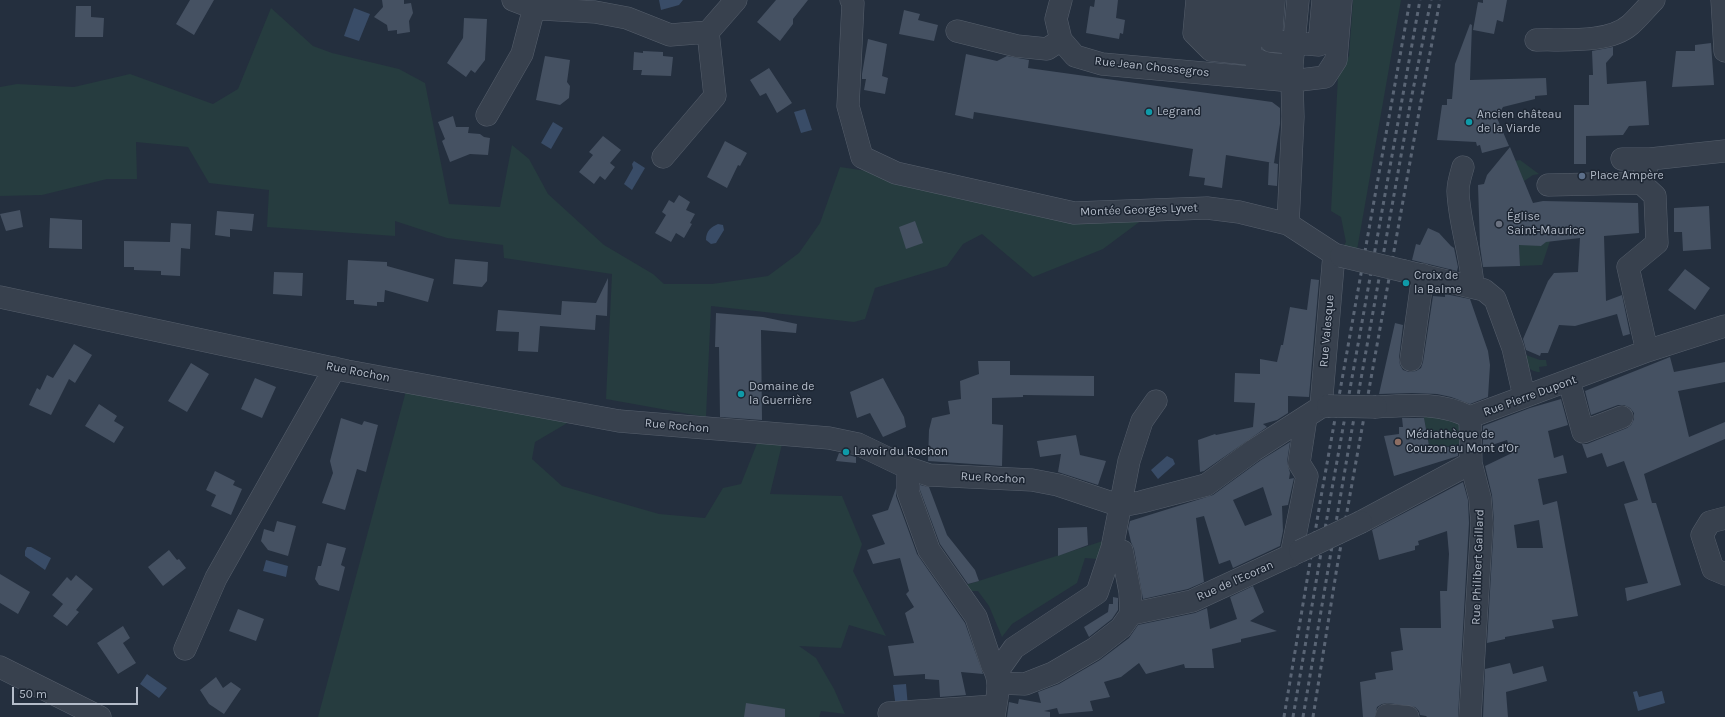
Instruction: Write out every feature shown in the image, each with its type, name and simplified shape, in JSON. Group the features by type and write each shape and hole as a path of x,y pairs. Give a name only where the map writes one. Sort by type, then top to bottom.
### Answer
{"street":[{"path":"513,0 534,8 595,12 621,17 670,35 708,32 736,0"},
{"name":"Montée Georges Lyvet","path":"851,0 853,3 848,106 862,157 896,173 1074,213 1207,208 1239,212 1288,224 1338,255 1472,287"},
{"name":"Rue Jean Chossegros","path":"1061,0 1056,19 1061,40 1075,56 1102,64 1292,73"},
{"path":"1197,0 1194,34 1230,52 1254,58 1264,64 1292,73 1325,77 1336,60 1341,0"},
{"path":"1216,0 1230,52"},
{"path":"1230,52 1235,0"},
{"path":"1230,52 1254,0"},
{"path":"1274,0 1270,42 1319,45 1323,0"},
{"path":"1288,224 1292,73 1298,0"},
{"path":"1536,40 1597,38 1614,33 1629,26 1654,0"},
{"path":"1722,0 1725,51"},
{"path":"487,114 522,54 534,8"},
{"path":"957,31 1017,46 1047,49 1061,40"},
{"path":"663,157 715,96 708,32"},
{"path":"1622,159 1650,159 1725,151"},
{"path":"1641,183 1650,159"},
{"path":"1463,166 1458,189 1471,265 1472,287 1484,290 1495,299 1513,348 1524,396"},
{"path":"1548,185 1641,183 1655,196 1657,243 1628,267 1647,351"},
{"name":"Rue Valesque","path":"1295,553 1307,476 1299,463 1319,410 1338,255"},
{"path":"1410,360 1414,272"},
{"name":"Rue Rochon","path":"0,297 335,368 620,421 829,438 858,444 908,468 929,476 1032,480 1058,485 1121,506 1206,485 1254,450 1319,410"},
{"name":"Rue Pierre Dupont","path":"1319,410 1431,405 1457,411 1470,417 1647,351 1725,326"},
{"path":"185,649 216,578 335,368"},
{"path":"1569,381 1583,432 1622,417"},
{"path":"889,713 994,712 998,678 1014,648 1097,593 1112,548 1129,461 1142,421 1156,401"},
{"name":"Rue Philibert Gaillard","path":"1470,417 1471,463 1480,498 1482,523 1470,717"},
{"name":"Rue de l'Ecoran","path":"1132,614 1192,601 1362,522 1471,463"},
{"path":"908,468 908,492 929,550 976,617 992,665 998,678"},
{"path":"1725,518 1710,522 1702,535 1712,569 1725,574"},
{"path":"998,678 1025,684 1052,673 1094,649 1121,628 1132,614 1130,592 1122,551 1112,548"},
{"path":"0,667 100,717"}],"green space":[{"path":"1353,0 1401,0 1357,250 1343,247 1346,242 1341,217 1331,211 1338,76 1349,56"},
{"path":"271,8 313,46 332,53 399,69 425,83 449,204 500,207 512,145 529,159 548,194 604,245 653,274 664,284 712,284 768,276 799,253 820,223 840,167 867,171 1059,220 1150,214 1103,249 1033,277 982,234 963,244 947,266 875,288 865,319 854,322 711,306 706,417 606,399 612,274 504,258 503,245 447,238 395,221 395,236 267,227 269,190 209,183 188,147 136,142 137,179 107,179 42,195 0,196 0,87 17,84 74,87 130,74 213,104 238,89"},
{"path":"1520,160 1539,174 1533,175 1524,181 1515,161"},
{"path":"1552,235 1542,265 1520,266 1519,242 1541,246"},
{"path":"1523,354 1540,360 1546,360 1547,366 1539,367 1540,372 1530,369"},
{"path":"406,391 569,422 535,442 532,459 562,486 659,514 705,518 723,488 741,484 758,441 782,444 770,494 842,496 862,544 853,571 886,636 849,625 841,648 799,646 816,658 834,689 845,714 821,711 819,717 318,717"},
{"path":"1423,413 1454,421 1460,426 1460,444 1430,450"},
{"path":"1103,541 1097,559 1085,558 1077,583 1012,624 1002,637 989,606 978,591 964,591 960,587"}],"water":[{"path":"659,0 683,0 679,5 661,10"},
{"path":"354,8 370,14 359,41 344,36"},
{"path":"805,109 812,130 801,133 794,112"},
{"path":"553,122 563,128 551,149 541,143"},
{"path":"634,161 645,168 632,190 624,184 633,168 632,164"},
{"path":"718,224 723,225 724,230 716,243 711,244 706,240 707,234 711,228"},
{"path":"1167,456 1173,459 1175,464 1158,479 1151,470"},
{"path":"27,547 31,547 51,558 45,570 25,556"},
{"path":"266,560 288,566 286,577 263,571"},
{"path":"147,674 167,688 159,698 140,684"},
{"path":"906,684 908,707 896,708 893,685"},
{"path":"1637,691 1639,697 1662,691 1665,703 1638,711 1633,692"}],"building":[{"path":"190,0 214,0 194,35 176,24"},
{"path":"382,0 404,0 404,4 411,3 413,13 409,21 410,32 397,34 397,30 388,31 387,25 374,17 383,7"},
{"path":"776,0 808,0 793,19 793,24 780,41 757,22"},
{"path":"1095,0 1118,0 1116,18 1125,20 1123,34 1120,33 1119,39 1086,33 1090,6 1094,7"},
{"path":"1483,0 1507,0 1503,22 1497,20 1494,34 1473,30 1478,2 1483,3"},
{"path":"76,6 91,6 91,17 104,18 103,37 75,37"},
{"path":"904,10 920,14 918,20 938,25 934,41 899,34"},
{"path":"464,18 487,19 485,60 475,73 471,70 466,77 447,63 463,38"},
{"path":"1470,24 1472,25 1470,80 1546,78 1547,95 1535,96 1535,99 1503,107 1497,118 1509,146 1482,153 1480,145 1477,146 1476,142 1437,140 1442,105 1447,105 1447,99 1452,99 1455,64"},
{"path":"868,39 887,44 882,76 888,78 885,94 864,90 866,79 862,79 862,74"},
{"path":"1711,43 1714,85 1672,87 1676,51 1695,51 1695,45"},
{"path":"1613,47 1613,55 1606,63 1607,84 1646,81 1649,125 1629,126 1623,135 1586,136 1586,164 1574,164 1574,105 1589,105 1589,75 1593,75 1592,51"},
{"path":"643,51 663,52 663,56 673,57 671,76 641,75 642,70 633,70 634,52 643,53"},
{"name":"Legrand","path":"966,54 997,61 1007,56 1029,60 1028,68 1272,102 1280,108 1280,124 1274,163 1226,155 1222,188 1204,185 1205,178 1189,176 1193,149 974,112 973,119 955,115"},
{"path":"545,56 570,60 567,82 570,86 569,98 560,105 536,100"},
{"path":"769,68 792,103 777,113 766,93 760,96 750,80"},
{"path":"453,116 456,127 469,127 468,133 480,134 484,137 490,138 488,155 470,154 450,162 442,141 445,139 438,122"},
{"path":"603,136 621,150 610,163 615,167 605,180 600,176 594,184 579,172 593,155 589,152"},
{"path":"725,141 747,153 740,166 738,165 727,188 707,177"},
{"path":"1510,147 1533,203 1543,201 1638,203 1639,233 1604,236 1606,301 1622,295 1630,334 1623,336 1617,314 1575,326 1559,325 1548,353 1541,353 1540,356 1526,350 1523,339 1548,281 1554,273 1578,272 1580,238 1546,242 1541,246 1519,245 1520,266 1483,267 1480,246 1478,185 1484,184 1487,175"},
{"path":"1269,162 1278,164 1277,186 1268,185"},
{"path":"679,195 690,202 686,210 695,214 690,223 692,224 684,238 676,233 671,242 655,233 666,215 662,212 669,200 674,203"},
{"path":"1709,206 1711,249 1683,251 1682,232 1674,232 1674,208"},
{"path":"20,210 23,227 6,231 0,214"},
{"path":"217,211 254,214 252,231 230,229 230,237 215,235"},
{"path":"50,218 82,220 82,249 49,248"},
{"path":"915,221 923,243 906,249 899,227"},
{"path":"171,223 191,224 190,249 181,248 180,276 161,275 161,271 134,270 134,267 124,267 124,241 170,242"},
{"path":"1428,228 1439,233 1454,248 1458,267 1457,271 1412,260 1416,244 1420,245"},
{"path":"455,259 488,262 487,281 482,287 453,284"},
{"path":"348,260 387,262 387,266 434,279 428,302 385,290 384,302 377,302 377,306 354,304 354,300 346,300"},
{"path":"1685,269 1710,288 1695,310 1668,290"},
{"path":"274,272 303,273 302,296 273,294"},
{"path":"608,278 607,316 596,315 595,330 540,326 538,352 518,351 519,332 496,331 498,310 561,315 562,301 596,303"},
{"path":"1311,279 1319,280 1309,397 1288,396 1288,413 1277,420 1263,424 1267,427 1204,471 1200,472 1198,440 1215,434 1253,427 1255,403 1234,402 1235,373 1260,374 1260,359 1277,362 1281,345 1283,345 1290,307 1307,310"},
{"path":"1445,294 1470,299 1488,351 1490,365 1488,397 1470,404 1437,394 1379,394 1395,323 1403,325 1399,358 1400,365 1403,370 1409,372 1416,371 1421,368 1423,362 1433,296 1445,297"},
{"name":"Domaine de la Guerrière","path":"716,313 763,317 797,324 796,333 761,330 762,420 720,417 719,347 715,347"},
{"path":"74,344 92,355 75,383 69,379 51,415 29,405 37,388 40,390 47,375 53,378"},
{"path":"1670,357 1674,372 1725,362 1725,382 1678,391 1689,437 1725,422 1725,439 1644,474 1652,503 1656,503 1681,585 1627,601 1625,588 1648,583 1624,504 1638,500 1624,461 1607,467 1602,453 1587,458 1582,444 1587,444 1627,428 1631,425 1634,419 1634,413 1630,408 1624,405 1618,405 1591,415 1585,391"},
{"path":"978,361 1010,361 1010,375 1094,376 1094,396 1023,395 1023,397 992,398 992,424 1003,425 1002,466 928,461 929,430 932,418 950,414 948,401 961,399 960,381 979,374"},
{"path":"191,363 209,374 187,412 168,401"},
{"path":"255,378 276,387 262,418 241,409"},
{"path":"883,378 904,417 906,427 883,437 870,413 857,418 850,392"},
{"path":"1561,399 1568,425 1548,431 1554,458 1563,455 1567,473 1538,479 1543,505 1557,501 1578,616 1552,620 1554,628 1505,637 1505,639 1487,643 1494,522 1492,495 1485,466 1512,453 1507,440 1483,448 1483,426 1530,408","holes":["1539,520 1543,548 1517,548 1514,525"]},
{"path":"99,404 117,416 114,421 124,427 114,443 85,426"},
{"path":"341,418 362,425 364,421 378,425 366,472 357,469 345,510 322,503 333,473 330,461"},
{"path":"1402,418 1424,418 1430,451 1458,445 1458,456 1394,476 1384,436 1399,434 1399,427 1403,427"},
{"path":"1076,435 1080,455 1106,461 1098,485 1058,472 1061,454 1040,457 1037,441"},
{"path":"1290,442 1287,462 1290,473 1289,479 1294,478 1288,505 1282,506 1283,531 1280,546 1233,568 1230,560 1219,564 1204,516 1196,518 1204,582 1188,589 1143,599 1134,549 1128,529 1130,521 1213,495 1261,460","holes":["1263,487 1272,515 1245,526 1233,500"]},
{"path":"839,453 856,457 856,463 836,461"},
{"path":"215,471 235,481 233,485 242,489 231,515 211,506 216,495 206,490"},
{"path":"1463,482 1468,500 1469,523 1458,717 1427,717 1420,715 1419,711 1415,707 1388,703 1377,707 1375,717 1363,717 1360,682 1376,679 1375,673 1393,670 1391,652 1403,650 1400,628 1441,628 1440,591 1447,591 1449,554 1447,531 1418,541 1419,545 1415,546 1415,550 1379,560 1372,530"},
{"path":"920,485 929,487 947,535 975,570 979,581 968,584 940,544 920,490"},
{"path":"896,488 896,496 917,554 965,623 983,674 961,672 966,695 940,697 939,680 925,679 925,674 894,676 888,646 914,643 905,613 914,607 906,594 909,591 900,558 873,564 867,550 885,544 872,515 888,510"},
{"path":"277,521 296,526 288,556 268,550 261,541 264,529 274,532"},
{"path":"1087,527 1088,545 1058,556 1058,528"},
{"path":"327,543 346,548 341,565 345,567 339,591 319,585 315,579 318,566 321,566"},
{"path":"169,550 186,568 163,586 148,567"},
{"path":"0,574 30,592 18,614 0,603"},
{"path":"76,575 93,589 76,610 79,612 67,626 53,616 63,604 52,595 67,577 71,581"},
{"path":"1253,586 1264,612 1250,621 1277,631 1241,639 1241,642 1212,649 1214,668 1185,668 1184,664 1146,674 1139,663 1121,677 1104,682 1110,697 1090,701 1093,711 1059,714 1057,708 1044,711 1050,712 1050,717 1007,717 1009,702 1018,704 1019,699 1041,703 1038,692 1059,684 1100,660 1129,638 1138,625 1195,613 1207,608 1210,629 1237,619 1230,597"},
{"path":"1113,597 1118,598 1118,610 1112,619 1089,637 1084,627 1108,612 1109,604 1113,604"},
{"path":"238,609 264,619 256,641 229,631"},
{"path":"123,626 130,638 123,643 136,663 118,674 97,643"},
{"path":"1510,663 1513,674 1543,666 1547,681 1506,692 1508,717 1483,717 1485,669"},
{"path":"216,677 223,688 231,682 241,689 224,714 209,704 200,690"},
{"path":"746,703 785,709 785,717 744,717"}],"railway":[{"path":"1284,717 1321,497 1410,0"},
{"path":"1293,717 1330,500 1420,0"},
{"path":"1303,717 1349,446 1411,100 1431,0"},
{"path":"1313,717 1337,567 1440,0"}],"place":[{"name":"Legrand","path":"1149,112"},
{"name":"Ancien château de la Viarde","path":"1469,122"},
{"name":"Place Ampère","path":"1582,176"},
{"name":"Église Saint-Maurice","path":"1499,224"},
{"name":"Croix de la Balme","path":"1406,283"},
{"name":"Domaine de la Guerrière","path":"741,394"},
{"name":"Médiathèque de Couzon au Mont d'Or","path":"1398,442"},
{"name":"Lavoir du Rochon","path":"846,452"}]}
